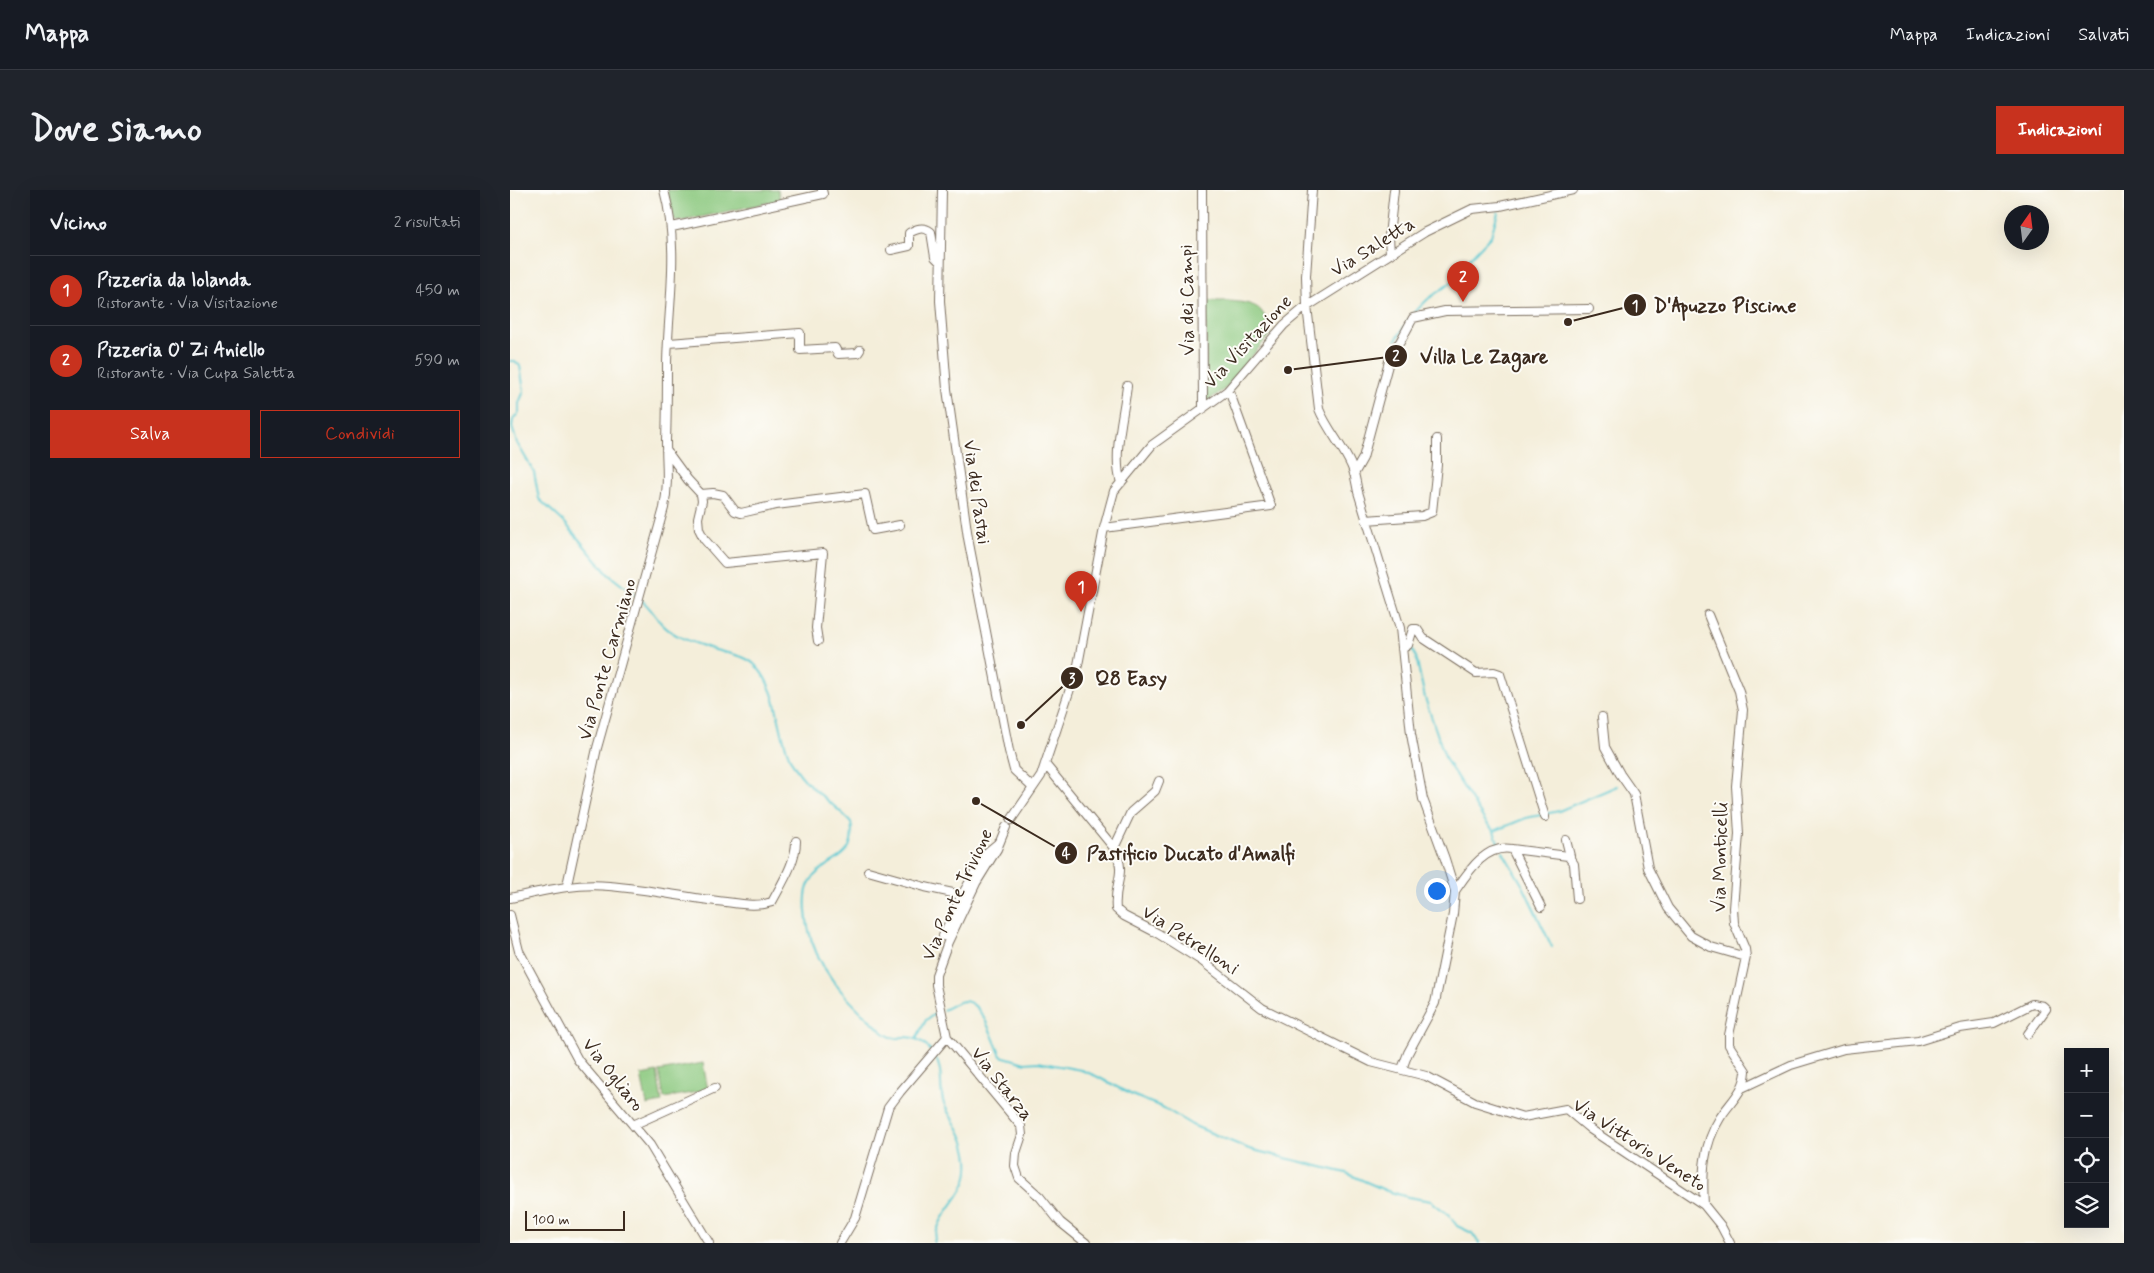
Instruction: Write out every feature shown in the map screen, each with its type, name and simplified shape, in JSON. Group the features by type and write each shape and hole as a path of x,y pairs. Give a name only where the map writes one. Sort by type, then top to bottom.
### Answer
{"street":[{"name":"Via Ponte Carmiano","path":"568,881 597,748 652,554 668,484 666,450 669,343 674,272 672,227 664,190"},
{"path":"672,227 823,194 822,190"},
{"name":"Via dei Pastai","path":"942,190 940,262 942,344 968,538 1009,751 1014,770 1032,787"},
{"name":"Via dei Campi","path":"1202,190 1203,409"},
{"name":"Via Visitazione","path":"1032,787 1041,776 1078,665 1104,528 1114,491 1152,445 1227,391 1284,325 1306,306 1306,276 1312,190"},
{"path":"1390,254 1389,236 1394,190"},
{"name":"Via Saletta","path":"1306,306 1425,232 1472,209 1526,201 1572,190"},
{"path":"891,250 909,246 909,233 916,229 926,229 930,232 935,257 940,262"},
{"path":"1306,306 1319,409 1325,424 1350,464 1354,474 1371,520 1400,628 1407,645 1410,734 1424,799 1455,891 1453,914 1435,1003 1402,1069"},
{"path":"1354,474 1363,458 1392,350 1400,342 1414,318 1445,312 1589,309"},
{"path":"669,343 800,334 800,350 834,348 838,354 858,352 860,350"},
{"path":"1121,483 1118,474 1118,453 1127,386"},
{"path":"1104,528 1271,506 1231,396 1227,391"},
{"path":"1371,520 1422,516 1432,512 1437,465 1437,440"},
{"path":"666,450 701,494 702,501 698,518 699,529 704,539 725,563 822,553 816,628 818,640"},
{"path":"701,494 713,493 723,495 735,511 741,513 776,505 864,494 873,530 900,525"},
{"name":"Via Monticelli","path":"1708,615 1739,691 1743,710 1737,770 1739,834 1733,908 1734,923 1745,949 1746,957"},
{"path":"1407,645 1413,629 1417,629 1423,638 1476,673 1494,672 1500,674 1545,817"},
{"path":"1602,717 1605,747 1634,794 1648,868 1668,908 1691,936 1711,947 1746,957 1729,1035 1729,1045 1746,1071 1742,1088 1719,1120 1711,1136 1702,1175 1704,1205"},
{"name":"Via Petrelloni","path":"1045,764 1114,848 1122,864 1115,898 1116,909 1124,916 1158,933 1202,961 1262,1008 1371,1062 1402,1069"},
{"path":"1114,848 1131,812 1156,791 1159,781"},
{"name":"Via Ponte Trivione","path":"946,1037 937,998 936,975 944,950 976,883 1008,824 1032,787"},
{"path":"1566,840 1570,856 1568,856"},
{"path":"510,898 568,881 698,899 752,905 767,904 772,902 791,867 795,856 796,841"},
{"path":"943,936 962,895 986,853 1000,841"},
{"path":"1455,891 1468,872 1488,852 1500,848 1568,856 1574,864 1577,899"},
{"path":"1512,849 1541,907"},
{"path":"868,871 962,895"},
{"name":"Via Ogliaro","path":"510,915 518,951 578,1060 650,1145 709,1243"},
{"path":"1742,1088 1791,1065 1844,1048 1918,1041 1960,1028 1994,1023 2032,1004 2043,1006 2046,1009 2044,1014 2028,1034"},
{"path":"840,1243 856,1218 888,1108 946,1037"},
{"name":"Via Starza","path":"946,1037 1021,1126 1022,1135 1016,1153 1015,1166 1019,1178 1040,1197 1060,1222 1086,1243"},
{"name":"Via Vittorio Veneto","path":"1402,1069 1426,1076 1475,1102 1523,1117 1566,1109 1590,1129 1704,1205 1729,1240 1735,1243"},
{"path":"633,1125 715,1088"}],"green space":[{"path":"667,190 778,190 780,200 678,222 674,219"},
{"path":"1206,301 1228,301 1252,305 1264,314 1271,333 1226,388 1206,402"},
{"path":"703,1063 708,1090 664,1098 659,1071"},
{"path":"657,1072 662,1102 647,1105 641,1075"}],"waterway":[{"path":"1412,315 1428,299 1456,279 1467,261 1491,236 1498,212"},
{"path":"1396,340 1409,319"},
{"path":"510,361 515,361 520,366 524,391 519,403 519,412 513,420 512,427 517,443 534,472 539,499 565,523 608,574 637,597"},
{"path":"641,600 661,623 674,634 712,649 747,659 757,667 764,677 774,698 785,745 795,767 809,784 851,822 852,836 850,846 845,853 816,874 806,892 806,916 817,955 842,992 883,1032 896,1038 906,1037 915,1039 922,1042 931,1051"},
{"path":"1410,647 1416,657 1425,698 1446,760 1485,821 1494,831 1500,848"},
{"path":"1545,814 1559,811 1617,786"},
{"path":"1494,831 1526,818 1541,815"},
{"path":"1503,852 1523,886 1552,947"},
{"path":"943,1010 962,1001 971,1003 982,1016 1001,1056 1025,1063 1038,1062 1081,1070 1132,1095 1164,1108 1192,1125 1249,1149 1346,1173 1387,1191 1431,1201 1449,1215 1457,1226 1472,1233 1479,1243"},
{"path":"916,1039 926,1020 939,1011"},
{"path":"934,1055 939,1067 942,1098 963,1139 968,1162 967,1175 963,1187 943,1217 934,1243"}],"place":[{"name":"Pizzeria O' Zi Aniello","path":"1463,302"},
{"name":"D'Apuzzo Piscine","path":"1568,322"},
{"name":"Villa Le Zagare","path":"1288,370"},
{"name":"Pizzeria da Iolanda","path":"1081,612"},
{"name":"Q8 Easy","path":"1021,725"},
{"name":"Pastificio Ducato d'Amalfi","path":"976,801"}]}
